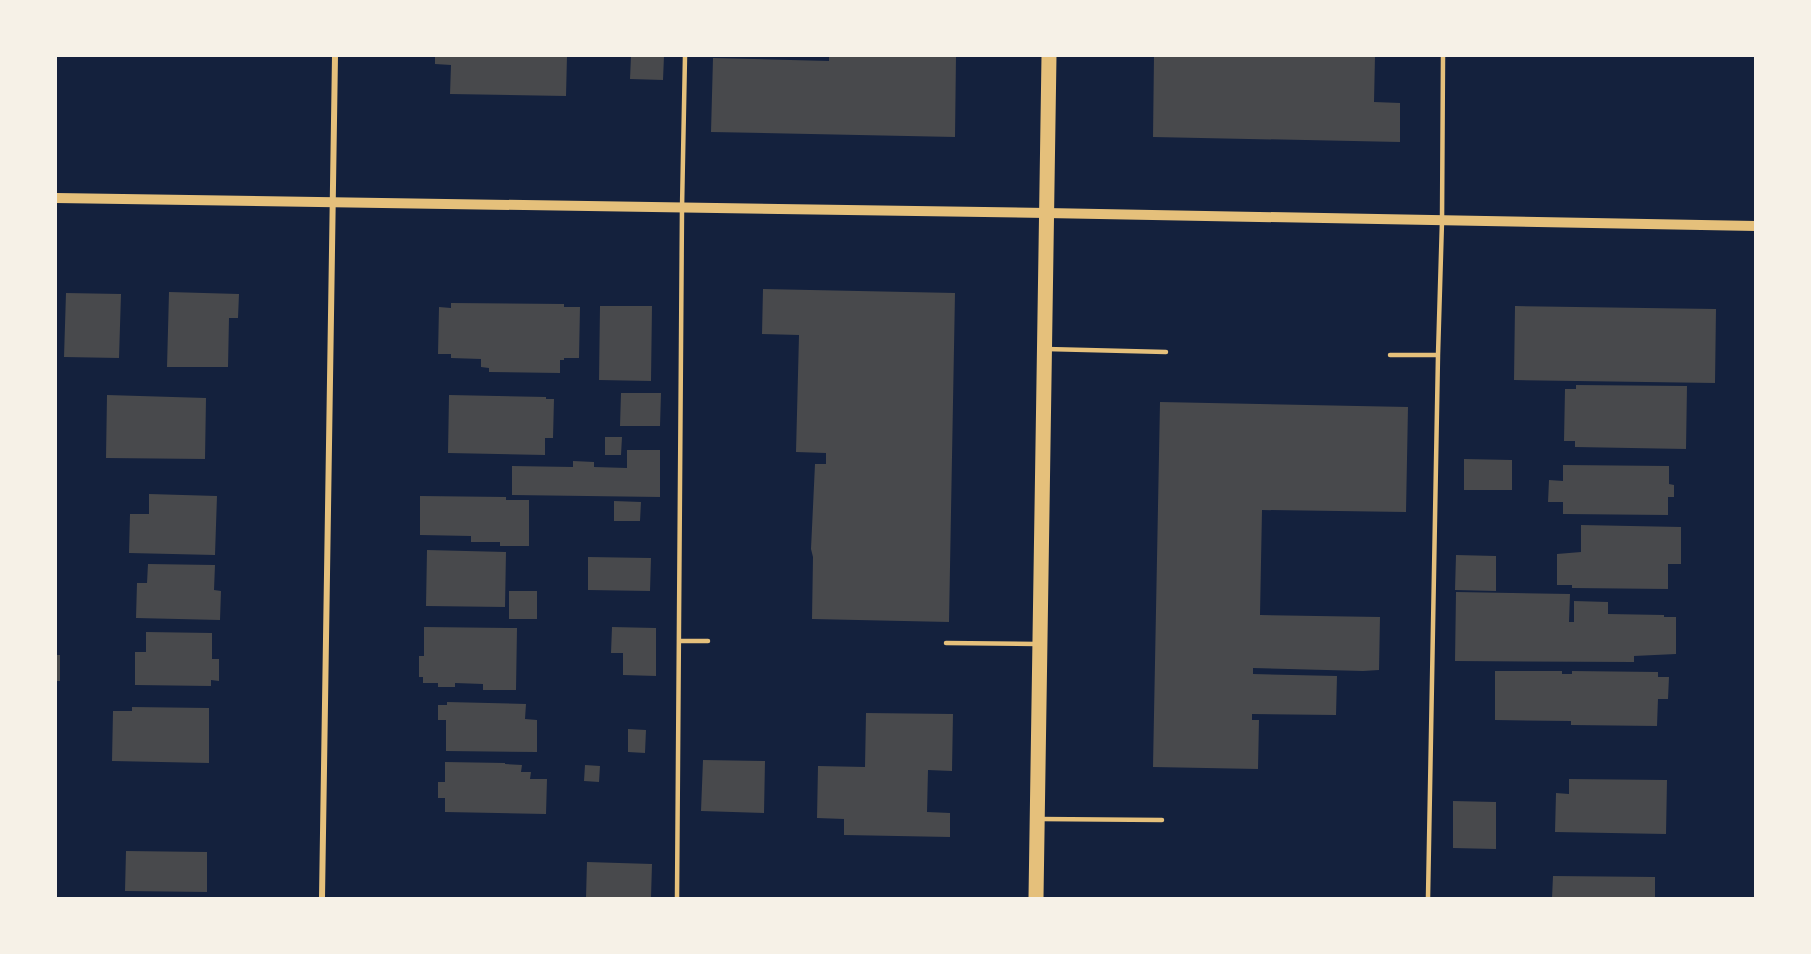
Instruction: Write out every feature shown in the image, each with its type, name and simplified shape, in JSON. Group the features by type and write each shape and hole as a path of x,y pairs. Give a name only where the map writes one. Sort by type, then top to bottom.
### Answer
{"main road":[{"path":"1036,898 1049,56"}],"street":[{"path":"321,898 335,56"},
{"path":"56,198 1755,226"}],"lane":[{"path":"677,898 685,56"},
{"path":"1428,898 1442,221 1443,56"},
{"path":"1044,349 1166,352"},
{"path":"1390,355 1438,355"},
{"path":"679,641 708,641"},
{"path":"946,643 1040,644"},
{"path":"1037,819 1162,820"}],"building":[{"path":"435,56 567,56 566,96 450,94 451,65 435,64"},
{"path":"631,56 664,56 663,80 630,79"},
{"path":"829,56 956,56 955,137 711,132 713,58 829,61"},
{"path":"1154,56 1375,56 1374,102 1400,103 1400,142 1153,137"},
{"path":"763,289 955,293 949,622 812,619 813,557 811,549 815,464 826,464 826,453 796,452 799,335 762,334"},
{"path":"169,292 239,294 238,318 229,318 228,367 167,367"},
{"path":"66,293 121,294 119,358 64,357"},
{"path":"451,303 564,304 564,307 580,307 579,358 560,360 560,373 489,372 489,368 481,367 481,359 451,358 451,354 438,354 439,307 451,308"},
{"path":"600,306 652,306 651,381 599,380"},
{"path":"1515,306 1716,309 1715,383 1514,380"},
{"path":"1576,385 1687,386 1686,449 1575,447 1575,441 1564,441 1565,389 1576,389"},
{"path":"621,393 661,393 660,426 620,426"},
{"path":"107,395 206,398 205,459 106,458"},
{"path":"449,395 554,399 553,438 545,438 545,455 448,453"},
{"path":"1160,402 1408,407 1406,512 1262,510 1260,615 1380,617 1379,670 1253,668 1253,674 1337,676 1336,715 1252,714 1252,720 1259,720 1258,769 1153,767"},
{"path":"605,437 622,437 621,455 605,455"},
{"path":"627,450 660,450 660,497 512,495 512,466 573,467 573,461 594,462 594,467 627,468"},
{"path":"1464,459 1512,460 1512,490 1464,490"},
{"path":"1563,465 1669,466 1669,484 1674,485 1674,497 1668,497 1668,515 1563,514 1563,502 1548,502 1549,480 1563,481"},
{"path":"149,494 217,496 215,555 129,553 130,514 149,514"},
{"path":"420,496 506,497 506,500 529,500 529,546 500,546 500,542 471,542 471,536 420,535"},
{"path":"614,501 641,502 640,521 614,521"},
{"path":"1581,525 1681,527 1681,564 1668,564 1668,589 1572,588 1572,585 1557,585 1557,554 1581,552"},
{"path":"427,550 506,552 505,607 426,606"},
{"path":"1456,555 1496,556 1496,591 1455,590"},
{"path":"588,557 651,558 650,591 588,590"},
{"path":"148,564 215,565 214,590 221,591 220,620 136,618 137,583 147,583"},
{"path":"509,591 537,591 537,619 509,619"},
{"path":"1456,592 1570,594 1569,622 1574,622 1574,601 1608,602 1608,614 1676,617 1676,654 1634,656 1634,662 1455,661"},
{"path":"424,627 517,628 516,690 483,690 483,684 455,683 455,687 438,687 438,683 423,683 423,677 419,677 419,656 424,656"},
{"path":"612,627 656,628 656,676 623,675 623,653 611,653"},
{"path":"146,632 212,633 212,659 219,659 219,681 211,680 211,686 135,685 135,652 146,652"},
{"path":"56,655 60,655 60,681 56,681"},
{"path":"1495,671 1562,671 1562,674 1572,674 1572,671 1658,672 1658,677 1669,677 1668,699 1658,699 1657,726 1571,725 1571,721 1495,720"},
{"path":"447,702 526,704 525,719 537,720 537,752 446,751 446,720 438,720 438,705 447,705"},
{"path":"132,707 209,708 209,763 112,761 113,711 132,711"},
{"path":"866,713 953,714 952,771 928,770 927,812 950,813 950,837 844,835 844,819 817,818 818,766 865,767"},
{"path":"628,729 646,730 645,753 628,752"},
{"path":"703,760 765,761 764,813 701,811"},
{"path":"445,762 522,765 521,772 531,772 530,779 547,779 546,814 445,812 445,798 438,798 438,782 445,782"},
{"path":"585,765 600,766 599,782 584,781"},
{"path":"1569,779 1667,780 1666,834 1555,832 1556,793 1569,794"},
{"path":"1453,801 1496,802 1496,849 1453,848"},
{"path":"126,851 207,852 207,892 125,891"},
{"path":"587,862 652,864 651,898 586,898"},
{"path":"1553,876 1655,877 1655,898 1552,898"}]}
